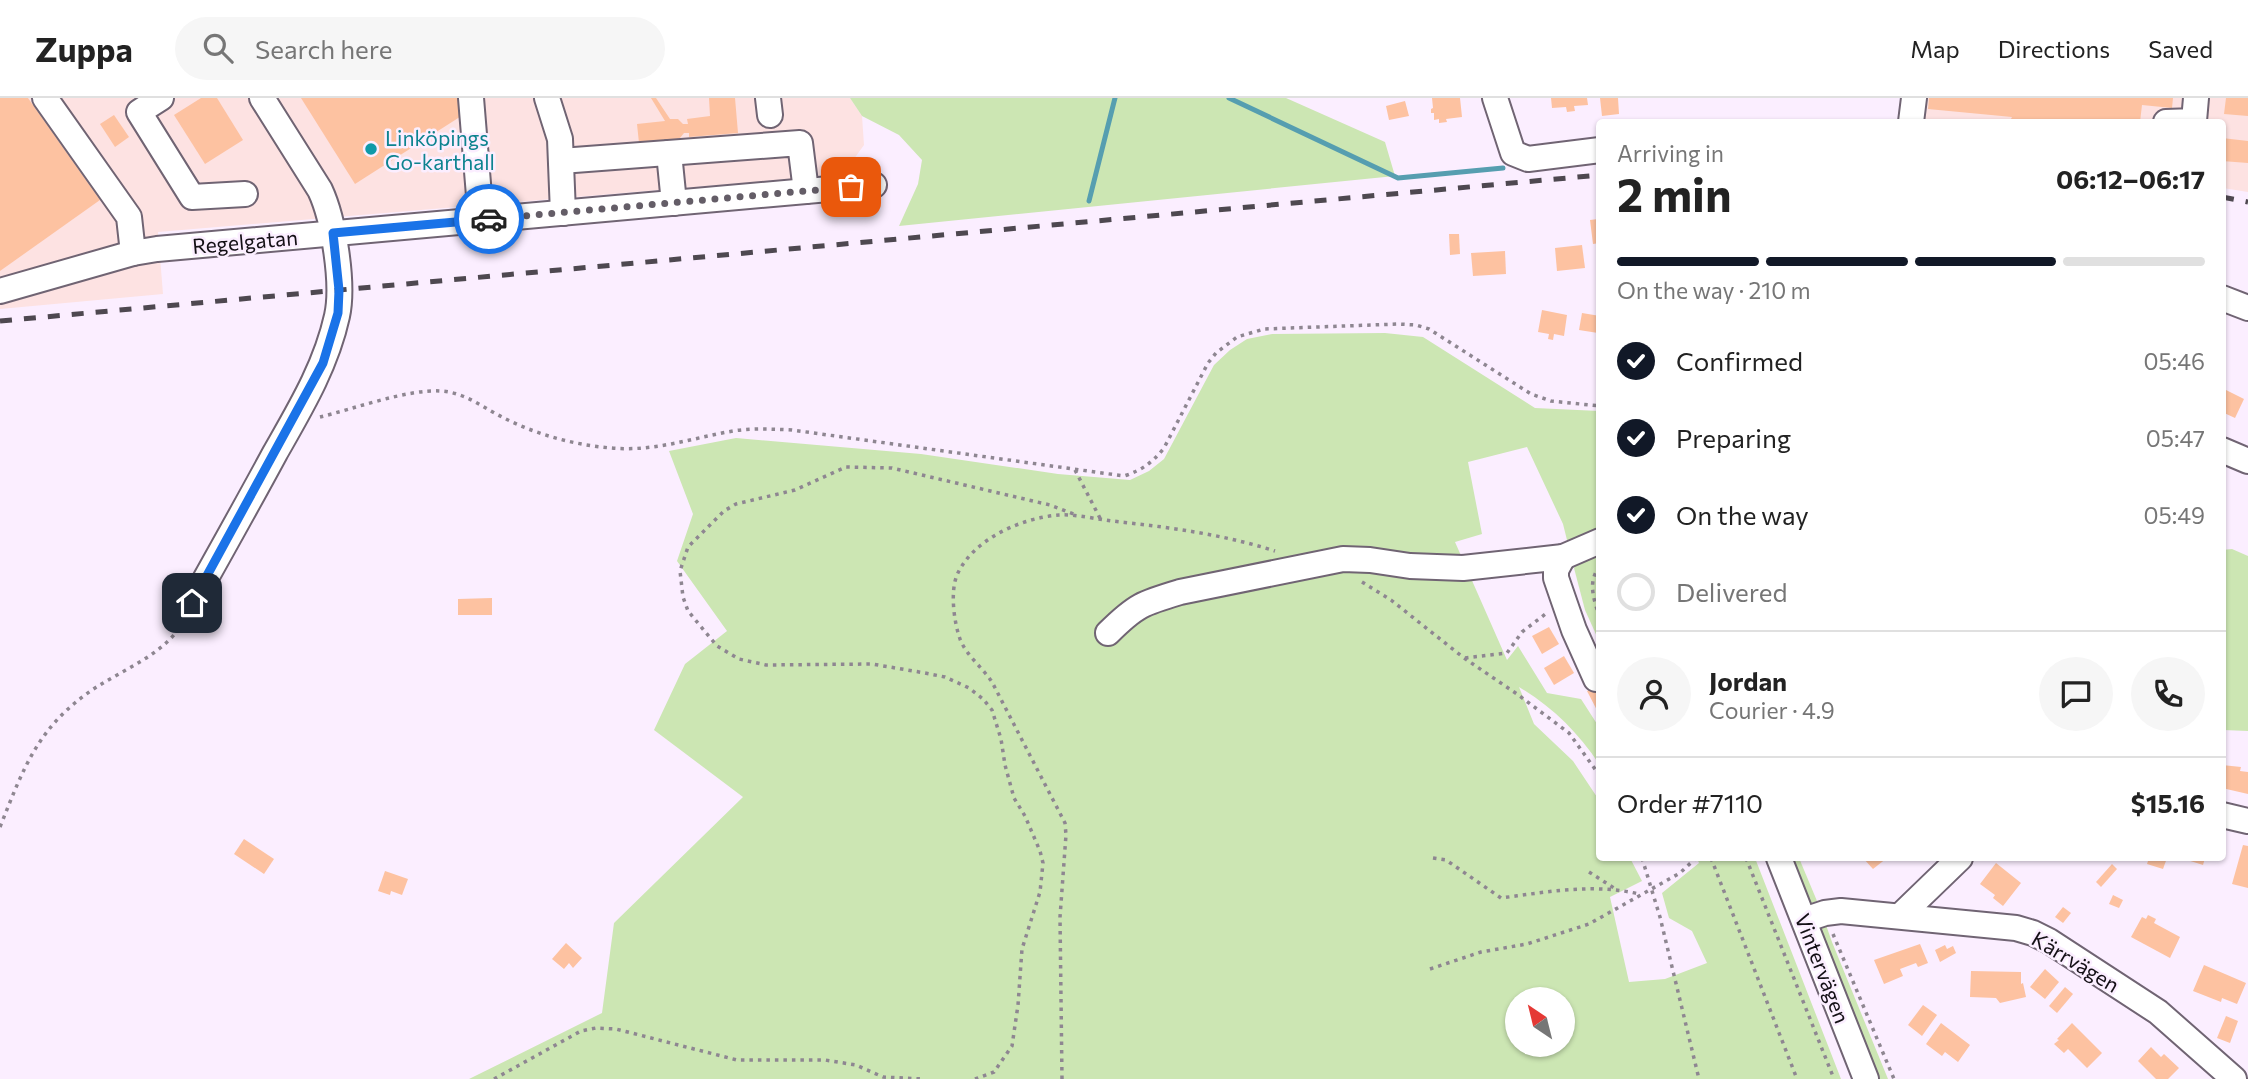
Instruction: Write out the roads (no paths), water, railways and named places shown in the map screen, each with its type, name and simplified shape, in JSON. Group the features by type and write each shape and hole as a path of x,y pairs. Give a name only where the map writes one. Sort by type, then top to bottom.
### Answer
{"street":[{"path":"45,98 129,217 145,251"},
{"path":"161,98 139,113 192,197 245,194"},
{"path":"192,603 323,363 338,313 339,290 331,216 320,190 262,98"},
{"path":"471,98 481,220"},
{"path":"547,98 560,139 563,213"},
{"path":"1495,98 1513,153 1528,159 1596,150"},
{"path":"1911,119 1914,98"},
{"path":"2194,119 2196,98"},
{"path":"561,162 800,143 806,191"},
{"path":"669,153 674,203"},
{"name":"Regelgatan","path":"0,291 145,251 874,185"},
{"path":"2226,300 2248,308"},
{"path":"2226,452 2248,461"},
{"path":"1108,633 1128,613 1142,604 1180,592 1343,559 1463,568 1563,557 1596,543"},
{"path":"1563,557 1556,570 1556,578 1596,679"},
{"path":"2226,816 2248,821"},
{"name":"Vintervägen","path":"1781,861 1814,917 1866,1079"},
{"path":"1900,916 1957,861"},
{"name":"Kärrvägen","path":"1814,917 1841,911 2033,933 2158,1012 2234,1079"}],"waterway":[{"path":"1089,201 1115,98"},
{"path":"1229,98 1398,178 1503,168"}],"railway":[{"path":"0,321 1596,175"},
{"path":"2226,198 2248,202"}],"place":[{"name":"Linköpings Go-karthall","path":"371,149"}]}
